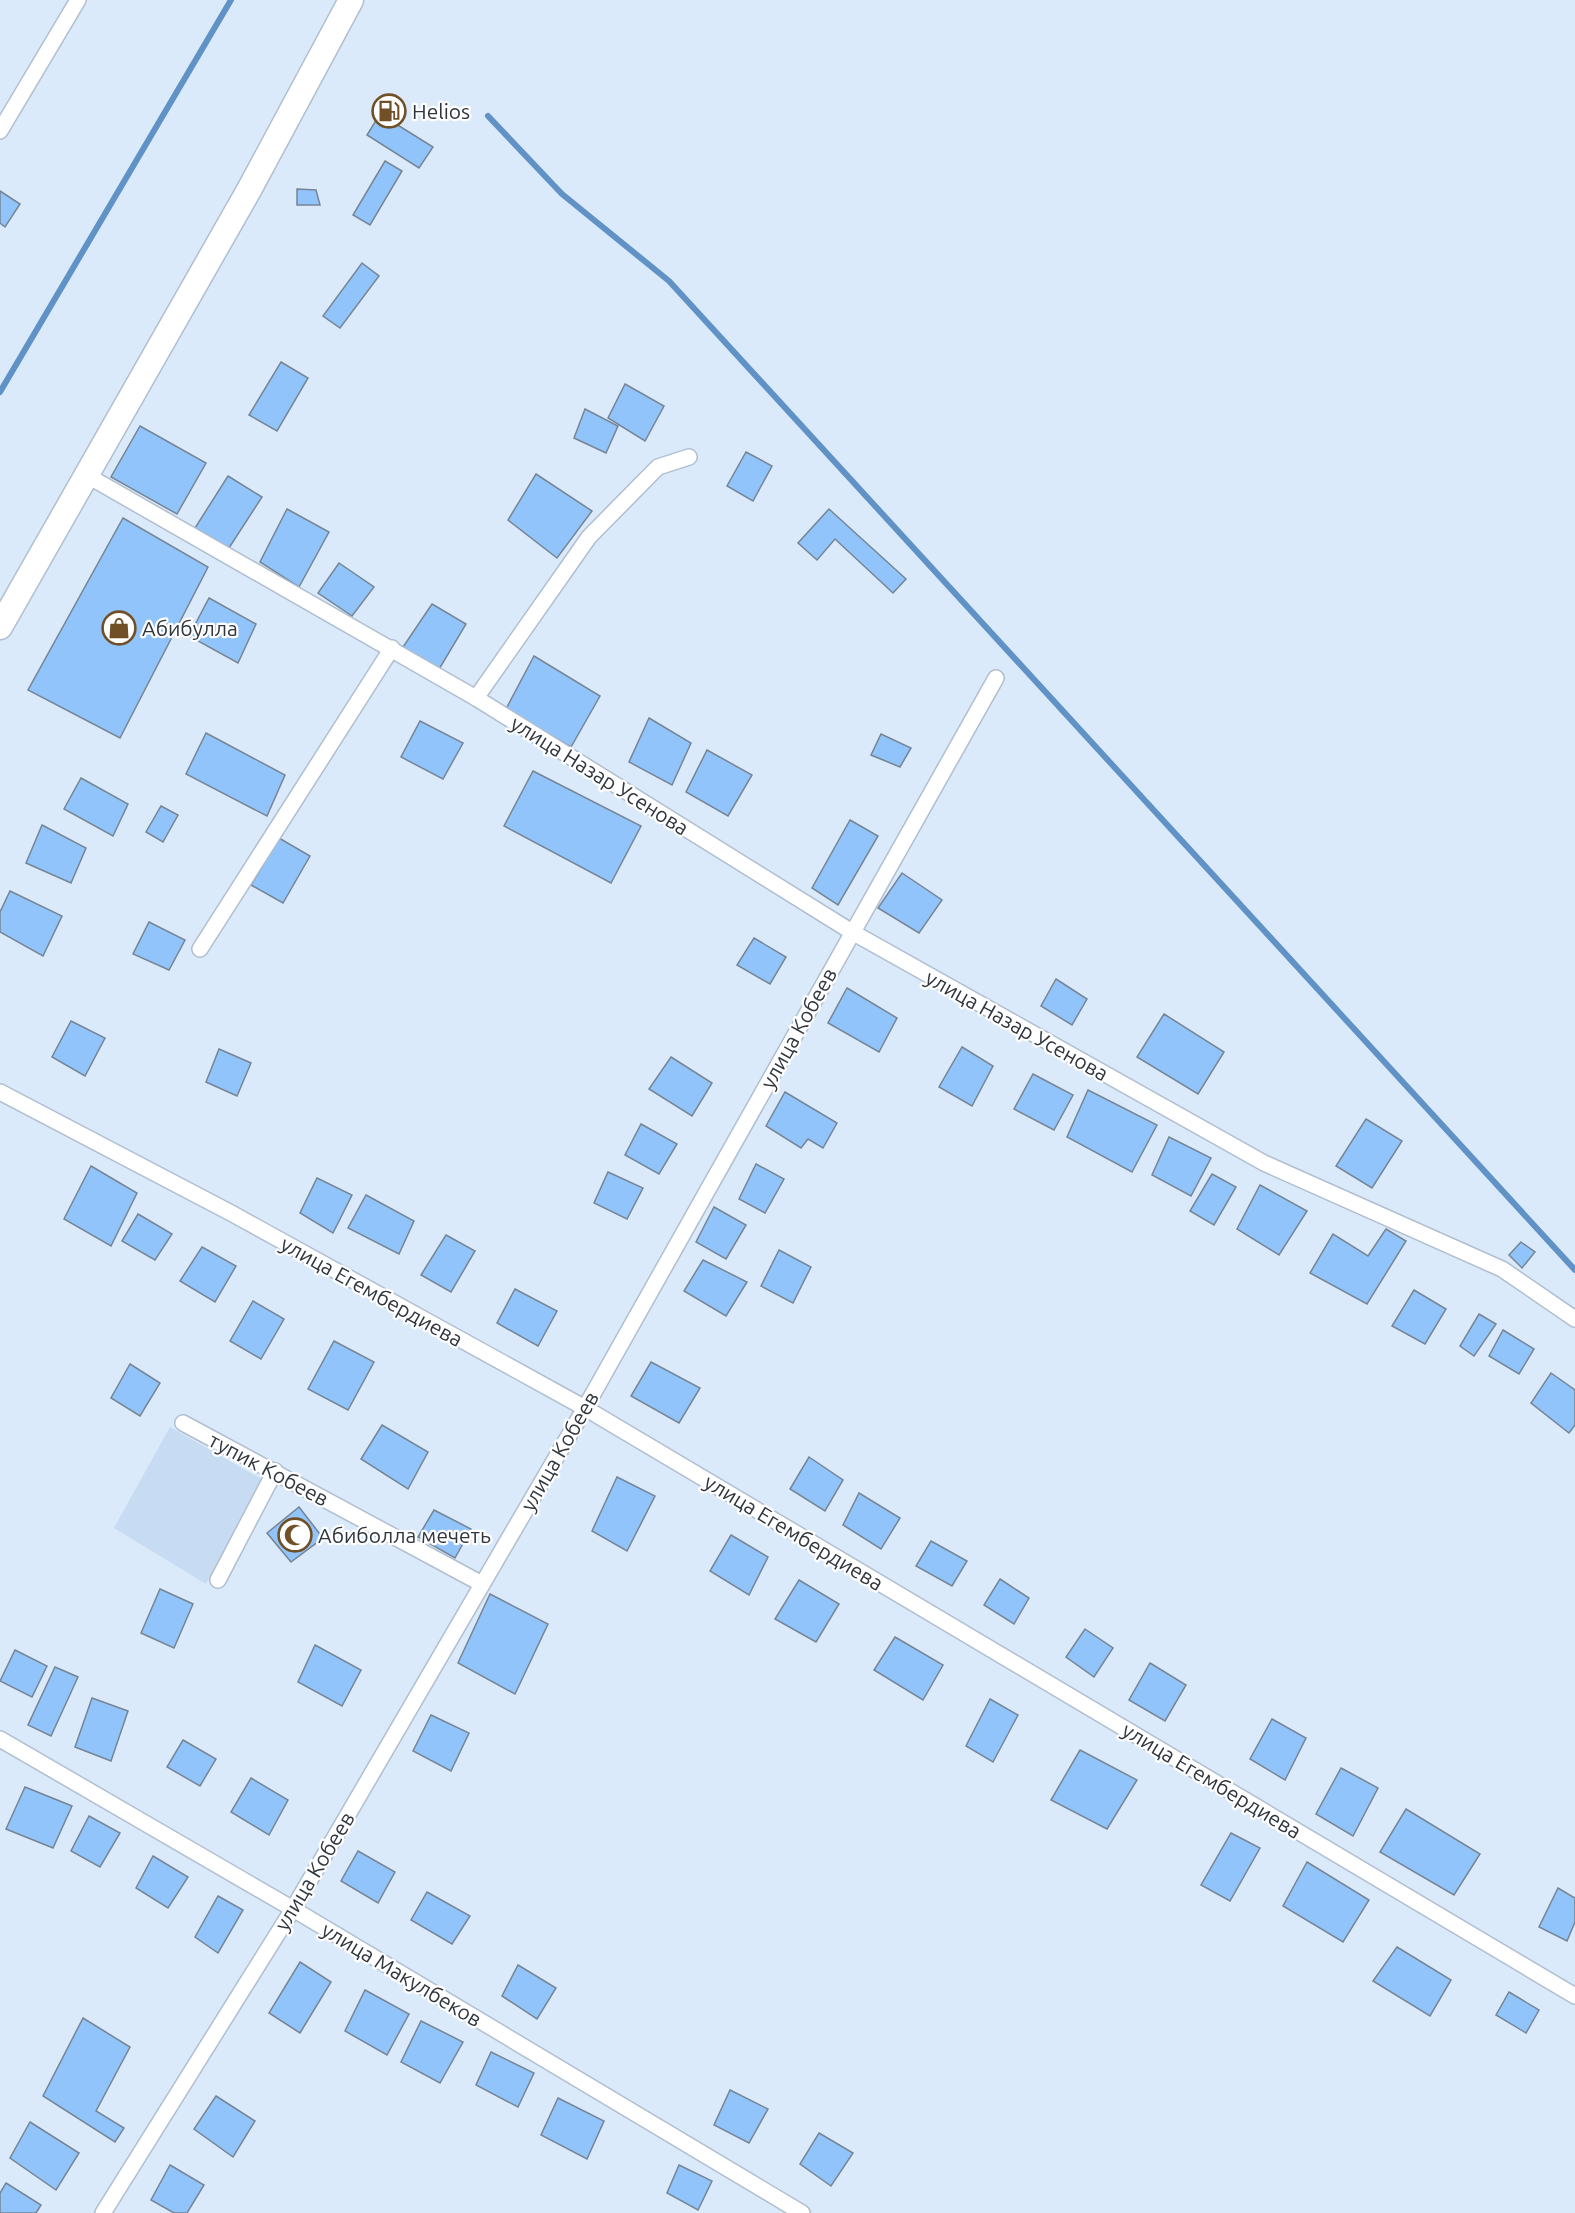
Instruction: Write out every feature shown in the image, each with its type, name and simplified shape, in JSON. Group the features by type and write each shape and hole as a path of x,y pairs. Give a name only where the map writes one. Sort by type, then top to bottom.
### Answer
{"main road":[{"path":"0,627 249,190 351,0"}],"street":[{"path":"0,131 78,0"},
{"path":"476,698 589,537 658,467 689,458"},
{"name":"улица Назар Усенова","path":"88,476 476,698 852,932 1264,1163 1502,1269 1575,1319"},
{"path":"200,949 392,648"},
{"name":"улица Кобеев","path":"103,2213 293,1909 585,1408 996,678"},
{"name":"улица Егембердиева","path":"0,1092 231,1213 585,1408 1575,1996"},
{"name":"тупик Кобеев","path":"183,1423 482,1584"},
{"path":"218,1580 275,1471"},
{"name":"улица Макулбеков","path":"0,1739 293,1909 802,2213"}],"shaded area":[{"path":"170,1427 263,1480 206,1584 114,1528"}],"building":[{"path":"380,114 433,147 419,168 367,135"},
{"path":"385,161 402,171 370,225 353,215"},
{"path":"297,189 316,190 320,205 297,205"},
{"path":"0,191 20,204 5,227 0,223"},
{"path":"362,263 379,276 340,328 323,316"},
{"path":"281,362 308,378 277,431 249,415"},
{"path":"625,384 664,406 645,441 608,418"},
{"path":"585,409 618,426 606,453 574,438"},
{"path":"140,426 206,463 177,514 111,477"},
{"path":"746,452 772,466 753,501 727,486"},
{"path":"536,474 592,511 557,558 508,520"},
{"path":"228,476 262,497 229,548 195,528"},
{"path":"287,509 329,532 299,587 260,562"},
{"path":"829,509 906,579 893,593 835,539 817,560 798,543"},
{"name":"Абибулла","path":"123,518 208,567 120,738 28,690"},
{"path":"339,563 374,587 352,616 318,593"},
{"path":"209,598 256,624 238,663 189,636"},
{"path":"432,604 466,624 438,671 401,650"},
{"path":"534,656 600,696 571,747 506,709"},
{"path":"649,718 691,743 672,785 629,762"},
{"path":"420,721 463,743 443,779 401,757"},
{"path":"206,733 285,775 267,816 186,774"},
{"path":"881,734 911,748 900,767 871,755"},
{"path":"707,750 752,775 728,816 686,792"},
{"path":"533,771 641,826 611,883 504,826"},
{"path":"81,778 128,804 113,836 64,809"},
{"path":"161,806 178,815 163,842 146,832"},
{"path":"850,820 878,836 838,905 812,888"},
{"path":"42,825 86,848 71,883 26,863"},
{"path":"279,838 310,856 283,903 251,885"},
{"path":"902,873 942,900 919,933 878,908"},
{"path":"10,891 62,916 43,956 0,932 0,912"},
{"path":"149,922 185,940 169,970 133,954"},
{"path":"754,938 786,957 770,984 737,965"},
{"path":"1056,979 1087,999 1072,1025 1041,1006"},
{"path":"847,988 897,1018 879,1052 828,1023"},
{"path":"1164,1014 1224,1052 1198,1094 1137,1057"},
{"path":"71,1021 105,1038 85,1076 52,1057"},
{"path":"962,1047 993,1066 972,1106 939,1087"},
{"path":"219,1049 251,1063 237,1096 206,1082"},
{"path":"671,1057 712,1083 692,1116 649,1089"},
{"path":"1033,1074 1073,1095 1054,1130 1014,1109"},
{"path":"1088,1090 1157,1125 1132,1172 1067,1137"},
{"path":"785,1092 837,1123 823,1148 808,1139 801,1148 766,1126"},
{"path":"1366,1119 1402,1141 1372,1188 1336,1166"},
{"path":"641,1124 677,1144 659,1174 625,1155"},
{"path":"1169,1137 1211,1158 1191,1196 1152,1175"},
{"path":"756,1164 784,1179 765,1213 739,1199"},
{"path":"91,1166 137,1193 111,1246 64,1219"},
{"path":"608,1172 643,1188 627,1219 594,1203"},
{"path":"1212,1174 1236,1187 1214,1225 1190,1211"},
{"path":"317,1178 352,1195 333,1233 300,1213"},
{"path":"1260,1185 1307,1211 1279,1255 1237,1229"},
{"path":"366,1195 414,1221 399,1254 348,1228"},
{"path":"714,1207 746,1225 726,1259 696,1242"},
{"path":"138,1214 172,1234 155,1260 122,1241"},
{"path":"1386,1229 1406,1241 1367,1304 1310,1273 1333,1234 1368,1256"},
{"path":"446,1235 475,1251 451,1292 421,1275"},
{"path":"1521,1242 1535,1252 1522,1268 1509,1255"},
{"path":"202,1247 236,1266 215,1302 180,1281"},
{"path":"779,1250 811,1267 793,1303 761,1286"},
{"path":"703,1260 747,1282 726,1316 684,1291"},
{"path":"515,1289 557,1311 538,1346 497,1323"},
{"path":"1414,1290 1446,1309 1425,1344 1392,1326"},
{"path":"253,1301 284,1319 261,1359 230,1341"},
{"path":"1479,1314 1496,1324 1474,1356 1460,1346"},
{"path":"1503,1330 1534,1349 1519,1374 1489,1356"},
{"path":"334,1341 374,1362 348,1410 308,1389"},
{"path":"651,1362 700,1388 679,1423 631,1396"},
{"path":"130,1364 160,1383 140,1416 111,1398"},
{"path":"1551,1373 1575,1390 1575,1425 1569,1433 1531,1403"},
{"path":"382,1425 428,1452 408,1489 361,1459"},
{"path":"809,1457 843,1480 825,1511 790,1489"},
{"path":"617,1477 655,1496 627,1551 592,1531"},
{"path":"859,1493 900,1518 881,1549 843,1525"},
{"name":"Абиболла мечеть","path":"299,1507 323,1538 291,1562 267,1533"},
{"path":"434,1510 471,1529 455,1558 418,1537"},
{"path":"731,1535 768,1557 749,1595 710,1571"},
{"path":"931,1541 967,1561 952,1586 916,1566"},
{"path":"1000,1579 1029,1598 1014,1624 984,1605"},
{"path":"799,1580 839,1604 816,1642 775,1619"},
{"path":"160,1589 193,1604 174,1648 141,1633"},
{"path":"490,1594 548,1624 515,1694 458,1663"},
{"path":"1085,1629 1113,1648 1094,1677 1066,1657"},
{"path":"895,1637 943,1665 923,1700 874,1670"},
{"path":"315,1645 361,1670 342,1706 298,1682"},
{"path":"15,1650 47,1666 32,1697 0,1681"},
{"path":"1150,1663 1186,1685 1165,1721 1129,1700"},
{"path":"55,1667 78,1677 51,1736 28,1725"},
{"path":"92,1698 128,1711 111,1761 75,1747"},
{"path":"990,1699 1018,1715 993,1762 966,1746"},
{"path":"431,1715 469,1733 451,1771 413,1751"},
{"path":"1272,1719 1306,1738 1285,1780 1250,1759"},
{"path":"183,1740 216,1759 200,1786 167,1767"},
{"path":"1080,1750 1137,1780 1107,1829 1051,1800"},
{"path":"1341,1768 1378,1788 1353,1836 1316,1814"},
{"path":"251,1778 288,1800 269,1835 231,1812"},
{"path":"25,1787 72,1806 53,1848 6,1829"},
{"path":"1406,1809 1480,1854 1454,1895 1380,1852"},
{"path":"89,1816 120,1833 100,1867 71,1851"},
{"path":"1231,1833 1260,1848 1230,1901 1201,1885"},
{"path":"358,1851 395,1872 378,1903 341,1881"},
{"path":"153,1856 188,1877 168,1908 136,1888"},
{"path":"1307,1862 1369,1900 1343,1942 1283,1906"},
{"path":"1558,1888 1575,1898 1575,1922 1567,1941 1539,1927"},
{"path":"427,1892 470,1916 452,1944 411,1920"},
{"path":"218,1896 243,1910 218,1953 195,1937"},
{"path":"1397,1947 1451,1980 1430,2016 1373,1981"},
{"path":"300,1962 331,1982 300,2033 269,2013"},
{"path":"518,1965 556,1988 537,2019 502,1996"},
{"path":"365,1990 409,2014 387,2055 345,2031"},
{"path":"1509,1992 1539,2010 1526,2033 1496,2015"},
{"path":"83,2018 130,2047 96,2111 124,2128 115,2142 43,2096"},
{"path":"421,2021 463,2042 440,2083 401,2062"},
{"path":"491,2052 534,2073 518,2107 476,2085"},
{"path":"730,2090 768,2109 749,2143 714,2125"},
{"path":"216,2096 255,2121 233,2157 194,2129"},
{"path":"558,2098 604,2121 587,2159 541,2135"},
{"path":"30,2122 79,2153 56,2190 10,2158"},
{"path":"819,2133 853,2153 831,2186 800,2164"},
{"path":"170,2165 204,2185 187,2213 174,2213 151,2200"},
{"path":"679,2165 712,2181 698,2210 667,2193"},
{"path":"6,2183 41,2205 36,2213 0,2213 0,2193"}],"waterway":[{"path":"0,392 231,0"},
{"path":"488,116 562,194 669,281 1575,1270"}],"place":[{"name":"Helios","path":"389,111"},
{"name":"Абибулла","path":"119,628"},
{"name":"Абиболла мечеть","path":"295,1535"}]}
